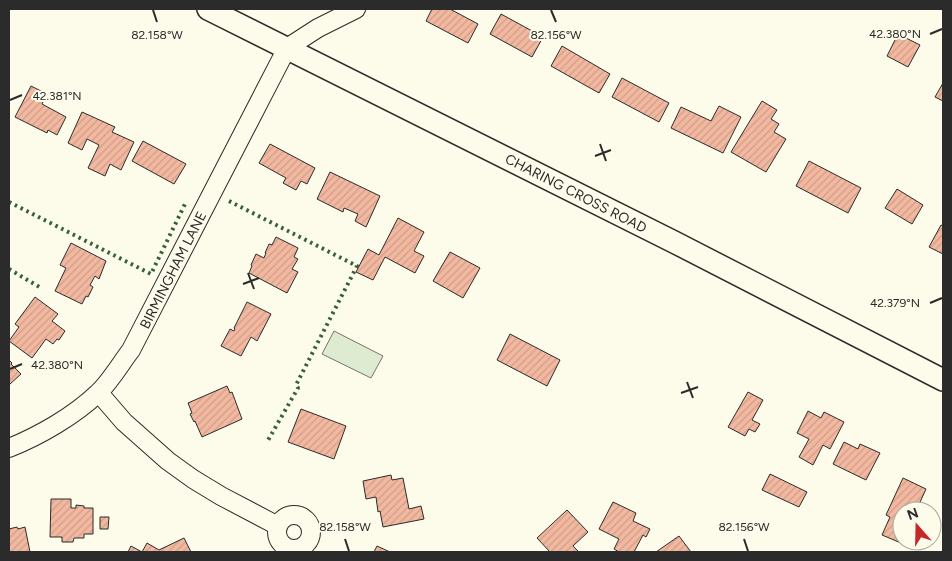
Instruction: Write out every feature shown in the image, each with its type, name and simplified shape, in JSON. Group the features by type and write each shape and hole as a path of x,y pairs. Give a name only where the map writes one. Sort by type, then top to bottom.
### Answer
{"main road":[{"name":"CHARING CROSS ROAD","path":"208,9 674,242 943,380"}],"street":[{"path":"287,48 318,28 356,9"},
{"name":"BIRMINGHAM LANE","path":"9,448 46,430 72,414 99,393 131,350 287,48"},
{"path":"99,393 124,422 168,461 221,496 278,526"}],"green space":[{"path":"334,331 383,356 371,378 322,354"}],"building":[{"path":"432,9 450,9 478,24 468,43 426,21"},
{"path":"501,14 543,37 532,57 490,34"},
{"path":"898,34 920,45 908,67 887,56"},
{"path":"562,46 610,74 599,93 551,66"},
{"path":"622,78 669,103 659,122 612,97"},
{"path":"943,83 943,101 935,97"},
{"path":"31,86 47,94 42,104 66,117 57,135 48,130 47,133 15,117"},
{"path":"762,101 777,110 771,119 779,124 774,132 786,139 766,172 731,152"},
{"path":"719,106 741,117 723,153 671,128 681,107 711,121"},
{"path":"82,112 115,127 112,132 134,142 121,170 110,164 105,176 88,168 99,145 87,139 82,150 68,143"},
{"path":"143,141 186,164 174,184 132,161"},
{"path":"270,144 315,168 307,184 301,181 296,190 283,183 286,178 259,163"},
{"path":"809,161 861,188 848,213 796,186"},
{"path":"330,172 380,196 366,227 355,221 358,214 344,208 343,212 317,199"},
{"path":"897,189 923,205 912,224 885,208"},
{"path":"398,218 424,232 414,251 424,256 415,273 385,257 373,280 356,272 368,249 379,255"},
{"path":"941,225 943,226 943,254 929,247"},
{"path":"276,237 298,248 294,257 298,259 292,269 298,272 287,293 249,273 256,254 264,258 269,244 272,245"},
{"path":"71,243 106,261 99,279 95,276 90,285 93,287 82,304 55,291 66,268 60,265"},
{"path":"450,252 480,268 463,298 433,281"},
{"path":"35,297 58,314 52,321 65,331 59,340 57,339 53,344 46,339 32,358 9,341 19,327 15,324"},
{"path":"247,302 271,314 257,341 251,337 241,356 221,346 230,329 234,331"},
{"path":"510,334 560,360 547,386 497,360"},
{"path":"9,360 21,374 9,385"},
{"path":"227,386 230,393 232,392 242,419 202,437 190,414 192,413 188,403"},
{"path":"748,392 763,400 752,420 760,424 755,432 749,429 745,436 728,427"},
{"path":"301,409 346,426 334,459 288,442"},
{"path":"808,411 821,418 824,412 844,422 830,449 823,445 813,465 799,457 809,439 797,433"},
{"path":"844,442 858,449 860,444 880,453 866,480 833,464"},
{"path":"770,474 807,492 799,507 762,490"},
{"path":"391,475 392,480 403,478 409,509 421,506 424,519 383,527 376,497 366,499 363,481"},
{"path":"903,478 926,489 921,501 892,501"},
{"path":"51,499 71,499 71,508 76,508 76,505 84,506 84,508 93,508 93,534 84,534 84,538 74,538 73,542 62,542 62,537 50,537"},
{"path":"613,502 636,513 633,521 650,529 646,537 643,535 634,552 619,552 614,549 619,539 599,529"},
{"path":"892,502 892,539 882,535 890,517 886,515"},
{"path":"567,510 588,532 573,546 579,552 550,552 537,538"},
{"path":"100,517 109,517 108,529 100,529"},
{"path":"17,527 18,529 25,527 30,552 9,552 9,529"},
{"path":"679,536 691,552 656,552"},
{"path":"184,538 191,552 142,552 147,543 159,550"},
{"path":"131,546 142,552 128,552"},
{"path":"377,546 390,552 374,552"}],"hedge":[{"path":"229,201 357,266 296,385 298,388 267,442"},
{"path":"9,202 151,274 186,202"},
{"path":"9,269 41,288"}]}
